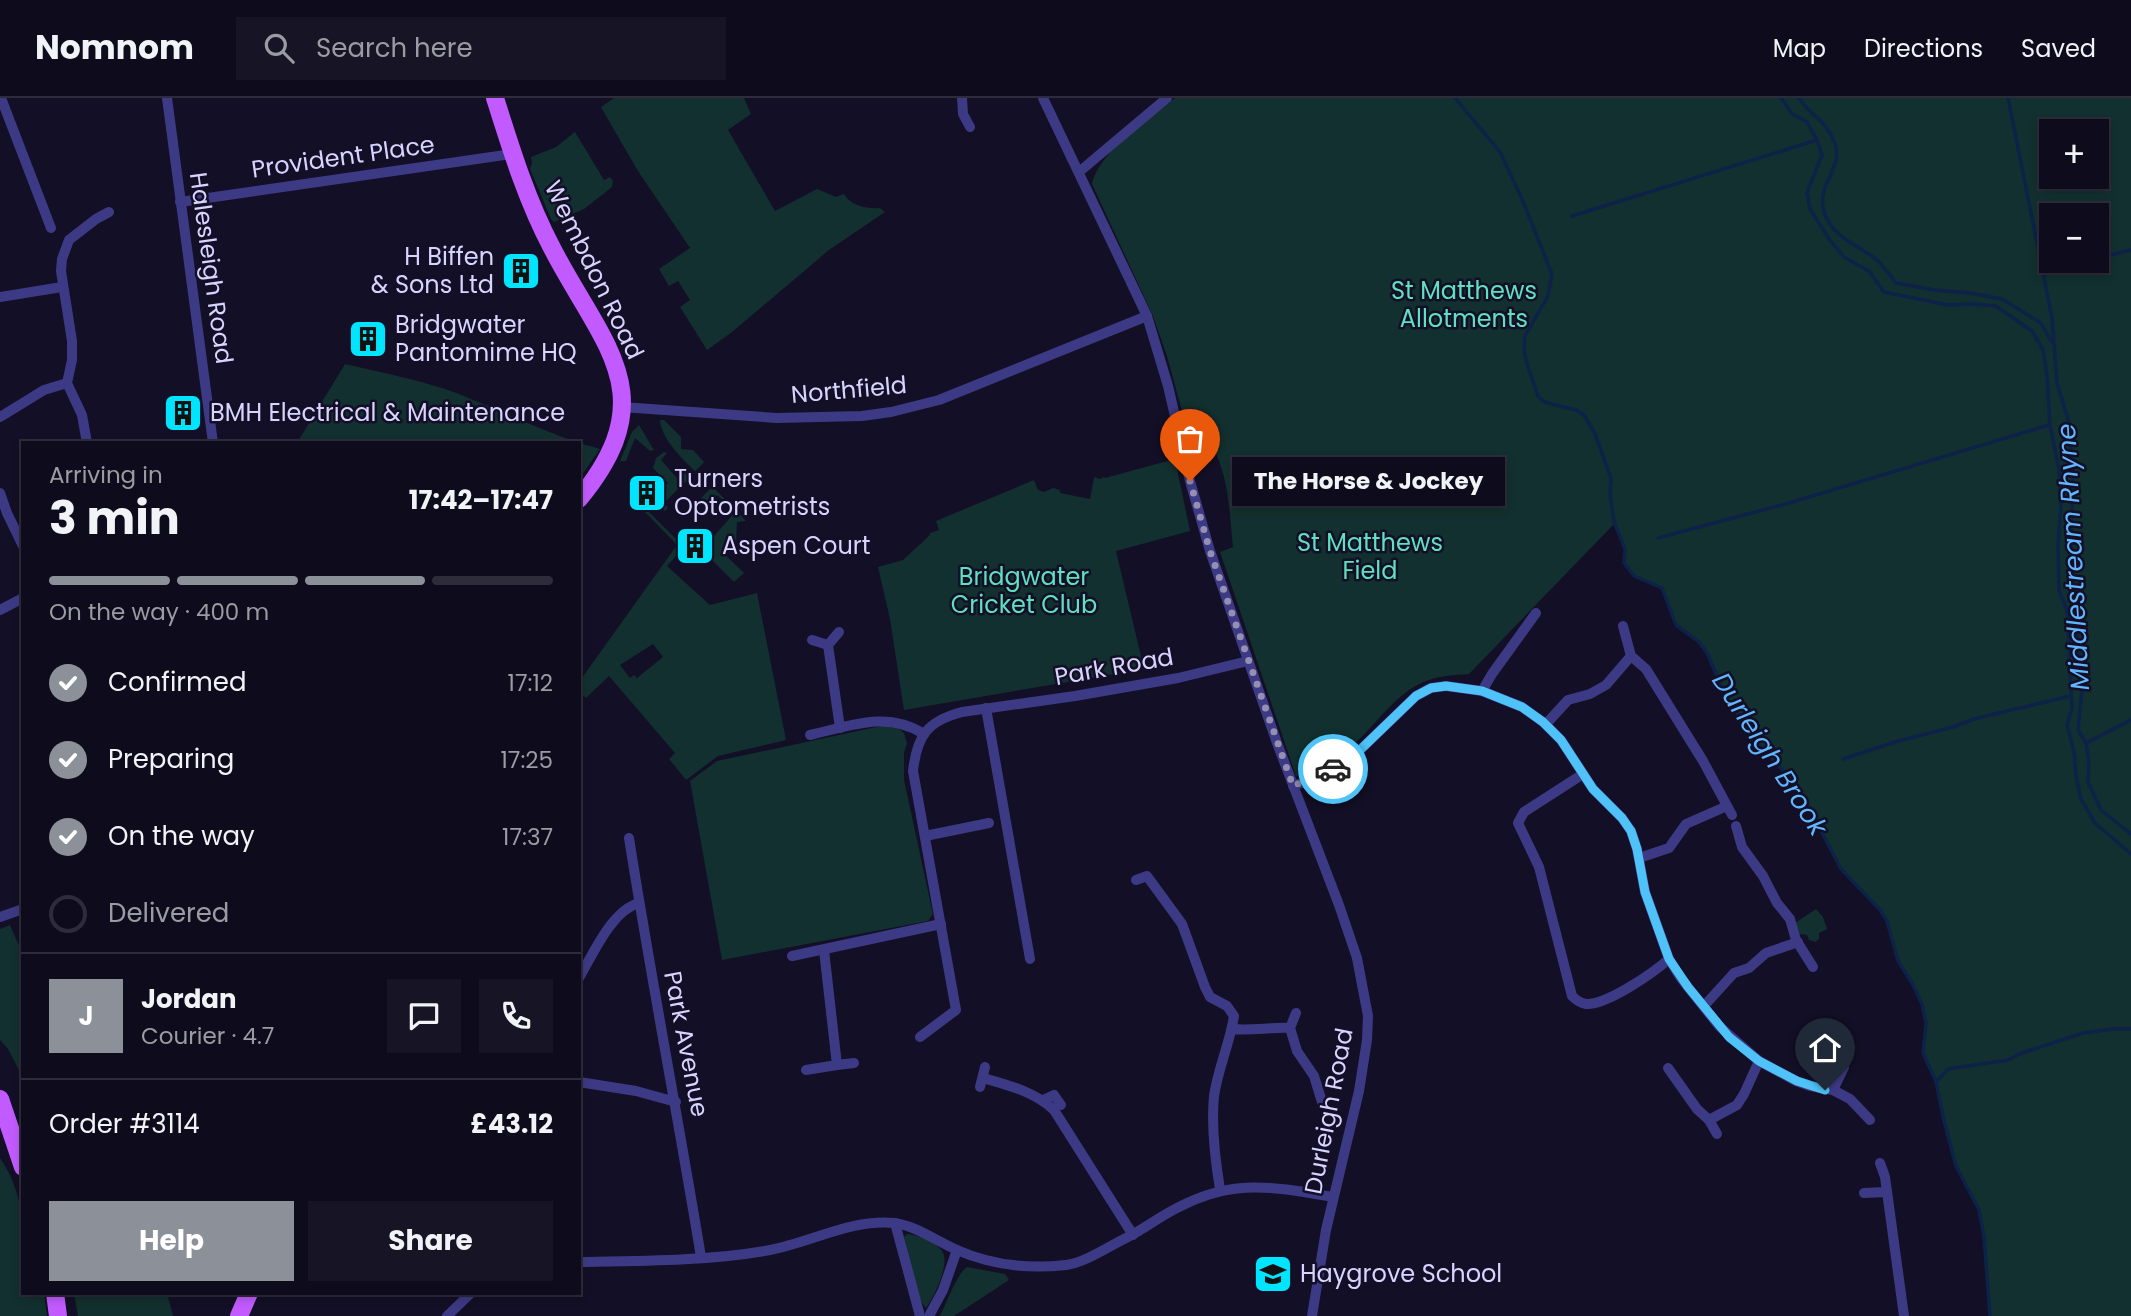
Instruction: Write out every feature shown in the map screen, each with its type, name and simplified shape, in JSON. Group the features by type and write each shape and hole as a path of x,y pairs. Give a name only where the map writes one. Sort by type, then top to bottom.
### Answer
{"main road":[{"name":"Wembdon Road","path":"495,98 512,154 552,249 609,348 623,388 616,437 605,464 581,496"},
{"path":"0,1099 21,1161"},
{"path":"54,1295 58,1316"},
{"path":"239,1316 248,1295"}],"street":[{"path":"1,98 51,228"},
{"name":"Halesleigh Road","path":"167,98 213,441"},
{"path":"962,98 962,114 970,127"},
{"name":"Durleigh Road","path":"1043,98 1147,316 1168,386 1190,481 1210,551 1353,947 1368,1016 1367,1040 1362,1078 1334,1197 1312,1316"},
{"path":"1079,172 1167,98"},
{"name":"Provident Place","path":"180,202 512,154"},
{"path":"87,441 82,415 67,383 72,360 72,341 62,287 62,259 69,240 109,212"},
{"path":"0,297 62,287"},
{"name":"Northfield","path":"622,407 777,418 862,416 891,412 939,400 1147,316"},
{"path":"0,417 44,390 67,383"},
{"path":"0,493 6,513 21,542"},
{"path":"0,610 21,599"},
{"path":"1482,691 1536,612"},
{"path":"1623,626 1632,656 1646,669 1703,761 1729,811 1686,824 1669,848 1639,858"},
{"path":"839,632 828,645 840,728"},
{"path":"812,640 828,645"},
{"path":"1546,724 1563,703 1595,692 1606,685 1632,656"},
{"name":"Park Road","path":"924,734 944,717 1178,678 1248,662"},
{"path":"1293,786 1321,776 1360,750 1423,692 1439,686 1482,691 1522,707 1546,724 1566,745 1597,795 1626,824 1635,840 1645,892 1669,959 1680,977 1729,1037 1759,1061 1810,1086 1833,1090 1850,1099 1870,1120"},
{"path":"986,708 1030,959"},
{"path":"810,735 890,720 913,727 924,734 918,744 913,771 956,1010 920,1037"},
{"path":"1583,774 1524,812 1518,823 1539,867 1572,996 1589,1004 1604,999 1646,977 1669,959"},
{"path":"925,836 971,834 989,823"},
{"path":"1736,826 1742,848 1790,919 1798,942 1813,967"},
{"name":"Park Avenue","path":"629,838 701,1257"},
{"path":"1136,880 1147,876 1182,924 1210,997 1227,1006 1234,1016 1214,1096 1213,1131 1220,1189"},
{"path":"581,975 618,914 630,905 639,903"},
{"path":"0,917 21,910"},
{"path":"792,956 941,925"},
{"path":"1703,1006 1734,973 1749,968 1766,953 1798,942"},
{"path":"824,950 837,1065"},
{"path":"1296,1013 1290,1028 1297,1051 1314,1076 1322,1102"},
{"path":"1232,1029 1251,1031 1268,1027 1290,1028"},
{"path":"1709,1120 1737,1105 1759,1061"},
{"path":"806,1070 855,1063"},
{"path":"1833,1090 1844,1067"},
{"path":"1668,1068 1717,1134"},
{"path":"983,1078 1012,1086 1043,1100 1054,1110 1133,1235"},
{"path":"581,1082 636,1091 676,1102"},
{"path":"1043,1100 1054,1095 1061,1105"},
{"path":"1880,1163 1887,1192 1904,1316"},
{"path":"581,1262 701,1257 771,1250 856,1224 895,1223 985,1259 1029,1267 1070,1265 1145,1229 1178,1207 1220,1189 1255,1186 1334,1197"},
{"path":"1864,1193 1887,1192"},
{"path":"895,1223 920,1316"},
{"path":"929,1316 943,1290 957,1250"},
{"path":"447,1316 469,1295"}],"green space":[{"path":"614,98 744,98 751,114 728,130 775,211 817,189 836,197 844,194 855,204 880,208 885,212 829,250 707,350 680,307 690,300 678,281 669,286 659,269 690,248 638,171 602,109 601,107"},
{"path":"1175,98 2131,98 2131,1316 1990,1316 1984,1237 1979,1210 1956,1166 1936,1082 1923,1053 1926,1024 1922,1004 1898,961 1887,921 1841,869 1791,779 1760,746 1726,697 1707,653 1699,642 1676,625 1662,588 1634,576 1624,563 1625,549 1615,523 1469,674 1451,675 1421,683 1393,703 1347,750 1296,776 1220,552 1233,547 1229,503 1219,460 1204,435 1195,436 1188,433 1153,316 1092,184 1104,160 1139,126"},
{"path":"575,132 604,180 610,177 613,181 612,187 584,209 554,222 530,169 531,157 556,147"},
{"path":"345,364 445,389 574,441 298,441"},
{"path":"660,420 664,420 681,437 681,449 693,450 704,462 695,471 668,441"},
{"path":"639,425 654,450 650,451 635,438 626,461 620,461 632,432"},
{"path":"581,444 600,449 581,476"},
{"path":"664,452 667,453 661,460 678,479 685,473 692,481 690,485 686,481 664,503 668,508 665,511 658,506 664,499 659,492 668,483 653,468 656,458"},
{"name":"Bridgwater Cricket Club","path":"1175,459 1190,531 1116,551 1144,669 904,710 890,619 878,567 903,560 930,533 939,530 936,521 1034,480 1038,490 1044,492 1053,488 1060,490 1060,493 1090,499 1094,477 1105,478"},
{"path":"714,488 746,521 737,522 736,544 728,552 723,548 721,551 744,573 734,582 702,550 735,512 717,495 709,505 701,498"},
{"path":"645,508 675,538 678,535 685,541 677,550 679,553 667,566 710,605 757,593 786,740 718,756 686,780 669,759 675,753 609,676 586,698 581,693 581,679 677,545 643,510","holes":["653,644 663,657 637,678 634,675 630,678 620,665"]},
{"path":"886,725 897,727 904,733 907,743 904,753 904,780 933,914 928,921 722,960 690,781 717,761"},
{"path":"1816,909 1823,917 1827,929 1819,933 1819,939 1815,942 1809,940 1807,935 1799,934 1795,923"},
{"path":"10,925 21,950 21,1074 0,1040 0,929"},
{"path":"0,1158 16,1190 20,1206 21,1295 44,1295 47,1316 0,1316"},
{"path":"907,1234 931,1241 939,1247 944,1256 940,1280 926,1308 912,1275 904,1237"},
{"path":"967,1267 1005,1274 1009,1280 954,1316 940,1316 956,1282"},
{"path":"74,1295 168,1295 173,1316 78,1316"}],"waterway":[{"name":"Durleigh Brook","path":"1455,98 1500,152 1552,274 1548,296 1525,336 1527,364 1538,396 1544,402 1576,410 1584,415 1595,434 1611,478 1614,522 1625,549 1624,563 1634,576 1662,588 1676,625 1699,642 1707,653 1726,697 1760,746 1791,779 1841,869 1887,921 1898,961 1922,1004 1926,1024 1923,1053 1936,1082 1956,1166 1979,1210 1984,1237 1990,1316"},
{"path":"1781,98 1792,114 1807,122 1817,140 1822,155 1807,193 1810,209 1844,257 1869,271 1884,292 1948,305 1996,306 2032,331 2043,350 2050,425 2059,469 2059,591 2067,610 2072,708 2067,725 2081,799 2095,823 2131,854"},
{"path":"1799,98 1824,124 1835,144 1837,153 1825,188 1823,206 1826,217 1836,232 1872,256 1896,283 2002,299 2041,323 2051,341"},
{"name":"Middlestream Rhyne","path":"2008,98 2052,318 2057,383 2068,419 2073,472 2071,558 2082,689 2078,730 2086,743 2088,782 2101,810 2131,834"},
{"path":"1572,216 1817,140"},
{"path":"2109,256 2131,250"},
{"path":"1658,538 1789,503 2049,425"},
{"path":"1843,759 1974,719 2070,696"},
{"path":"2086,743 2131,720"},
{"path":"1936,1082 1948,1069 2008,1060 2083,1033 2131,1029"}],"way so far":[{"path":"1190,481 1210,551 1293,786 1333,769"}],"place":[{"name":"H Biffen & Sons Ltd","path":"521,271"},
{"name":"Bridgwater Pantomime HQ","path":"368,339"},
{"name":"BMH Electrical & Maintenance","path":"183,413"},
{"name":"The Horse & Jockey","path":"1190,481"},
{"name":"Turners Optometrists","path":"647,493"},
{"name":"Aspen Court","path":"695,546"},
{"name":"Haygrove School","path":"1273,1274"}],"route":[{"path":"1333,769 1360,750 1416,696 1431,688 1446,686 1482,691 1522,707 1543,722 1561,740 1593,789 1631,831 1645,892 1672,967 1729,1037 1773,1069 1797,1081 1825,1090"}],"park label":[{"name":"St Matthews Allotments","path":"1464,305"},
{"name":"St Matthews Field","path":"1370,557"}]}
